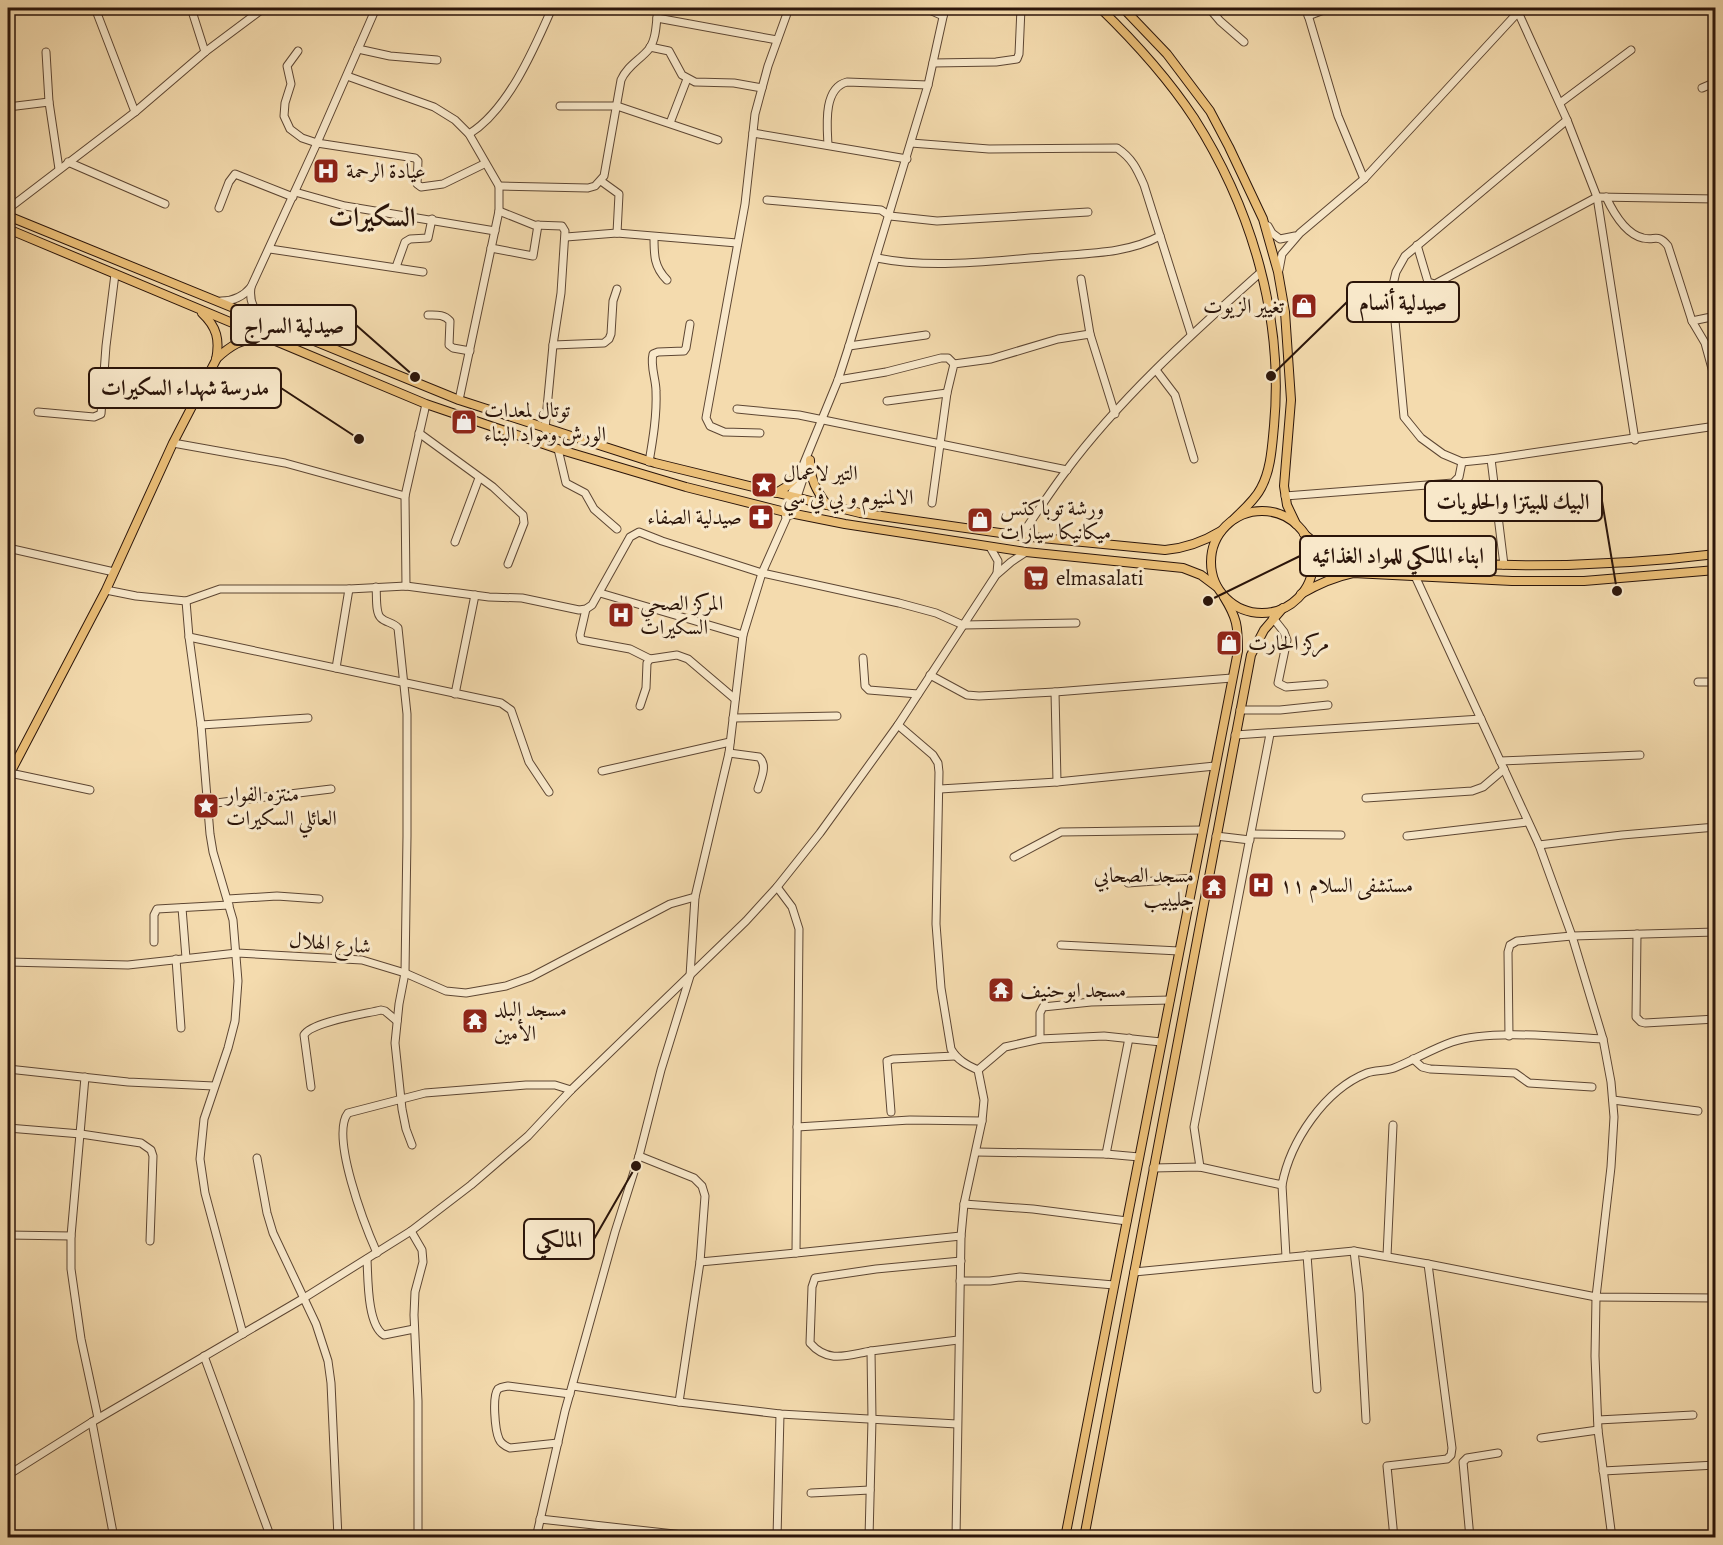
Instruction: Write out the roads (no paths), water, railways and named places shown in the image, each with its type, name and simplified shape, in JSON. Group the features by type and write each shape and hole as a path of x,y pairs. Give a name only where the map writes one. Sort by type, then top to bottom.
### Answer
{"main road":[{"path":"8,216 459,400 649,462 860,513 1022,536 1165,550 1184,548 1201,543 1221,531 1261,489 1269,462 1276,398 1276,361 1266,290 1253,243 1232,189 1195,120 1156,66 1100,8"},
{"path":"1123,8 1167,54 1210,111 1230,147 1263,219 1278,272 1285,312 1291,400 1284,476 1285,496 1296,524 1304,534 1321,548 1337,555 1357,558 1504,565 1588,565 1663,561 1716,554"},
{"path":"8,229 426,404 558,449 686,487 788,515 1026,552 1183,568 1201,575 1217,587 1235,615 1238,651 1065,1538"},
{"path":"9,775 106,590 173,443 216,360 217,333 208,319 194,308"},
{"path":"216,360 238,342 254,338 272,340"},
{"path":"810,460 813,484 826,505"},
{"path":"776,493 799,475"},
{"path":"1234,519 1244,514 1266,511 1287,518 1296,524"},
{"path":"1217,587 1211,564 1212,552 1221,531"},
{"path":"1301,594 1308,583 1312,565 1310,546 1304,534"},
{"path":"1084,1538 1235,735 1251,655 1257,641 1273,618 1301,594 1329,580 1353,573 1512,581 1584,581 1716,570"},
{"path":"1224,597 1234,605 1252,612 1271,612 1283,608"}],"street":[{"path":"95,8 135,112"},
{"path":"191,8 205,52"},
{"path":"8,209 135,112 205,52 264,8"},
{"path":"271,324 254,308 250,294 251,287 270,249 376,8"},
{"path":"469,134 482,126 506,99 552,8"},
{"path":"499,186 588,188 601,182 621,80 624,72 650,47 655,35 658,8"},
{"path":"760,433 724,432 710,426 706,418 745,204 753,133 762,87 789,8"},
{"path":"925,8 944,16"},
{"path":"794,498 799,475 838,380 890,216 928,85 945,8"},
{"path":"933,63 996,62 1017,59 1021,8"},
{"path":"1209,8 1244,42"},
{"path":"1306,8 1338,116 1364,179"},
{"path":"1308,16 1329,8"},
{"path":"1263,219 1272,233 1280,239 1291,238 1299,233 1364,179 1520,10 1568,120 1597,197 1635,440"},
{"path":"657,18 777,40"},
{"path":"650,47 669,51 678,70 687,79 696,82 734,83 762,87"},
{"path":"358,49 390,56 437,60"},
{"path":"1560,103 1631,50"},
{"path":"298,51 287,66 291,84 285,103 284,116 291,129 302,138 317,143 415,158 418,161 417,184 421,187 443,184 484,164"},
{"path":"45,52 49,102 59,169"},
{"path":"347,76 434,107 454,120 469,134 484,164 499,186 499,211 459,400"},
{"path":"670,123 687,79"},
{"path":"828,145 827,122 832,94 840,84 847,82 928,85"},
{"path":"1702,88 1716,82"},
{"path":"8,106 49,102"},
{"path":"560,106 617,106 718,140"},
{"path":"1568,120 1417,244 1405,256 1396,272 1392,289 1404,417 1421,438 1443,454 1462,462 1635,440 1716,426"},
{"path":"753,133 907,159"},
{"path":"911,143 989,148 1117,148 1136,164 1191,334"},
{"path":"68,162 165,204"},
{"path":"219,208 229,182 236,174 294,194 345,206 495,231"},
{"path":"601,182 619,194 617,233"},
{"path":"1417,244 1425,276 1428,282 1436,284 1597,197 1716,199"},
{"path":"1606,197 1622,223 1635,236 1645,239 1657,237 1664,240 1668,246 1692,321 1705,343 1716,383"},
{"path":"767,200 881,210 890,216 937,220 1088,212"},
{"path":"499,211 522,222 562,226 566,237 545,429"},
{"path":"396,267 405,242 410,239 428,238 432,219"},
{"path":"491,248 532,256 538,225"},
{"path":"566,237 617,233 737,243"},
{"path":"1278,272 1282,254 1299,233"},
{"path":"877,258 914,264 960,263 1112,251 1149,242 1160,236"},
{"path":"654,237 654,258 659,272 667,280"},
{"path":"270,249 423,272"},
{"path":"1022,536 1067,470 1115,414 1191,334 1261,272"},
{"path":"38,412 94,417 100,414 115,274"},
{"path":"1082,279 1090,334 1115,414"},
{"path":"215,301 237,299 251,287"},
{"path":"553,345 607,341 611,334 613,301 617,289"},
{"path":"428,315 448,318 450,321 449,345 470,351"},
{"path":"1692,321 1716,316"},
{"path":"649,462 654,430 656,391 653,354 684,351 690,324"},
{"path":"954,364 991,359 1058,339 1090,334"},
{"path":"849,346 926,335"},
{"path":"838,380 886,372 941,358 948,358 954,364"},
{"path":"932,503 947,393 954,364"},
{"path":"1156,370 1175,395 1194,459"},
{"path":"886,401 947,393"},
{"path":"406,586 405,496 426,404"},
{"path":"737,409 799,415 1067,470"},
{"path":"419,433 500,494 521,513 524,519 508,564"},
{"path":"173,443 285,463 405,496"},
{"path":"536,1538 570,1394 690,976 695,897 729,753 743,635 762,573 810,460 811,447"},
{"path":"558,449 566,483 585,493 594,509 617,530"},
{"path":"1491,459 1504,565"},
{"path":"1285,496 1453,483 1459,477 1462,462"},
{"path":"455,542 479,478"},
{"path":"106,590 136,596 186,601 220,589 349,589 406,586 475,595 522,598 579,610 592,605 630,537 639,532 762,573 899,603 936,613 963,625 1076,623"},
{"path":"990,547 998,561 996,576"},
{"path":"8,548 114,572"},
{"path":"8,1475 95,1420 304,1298 411,1231 471,1185 528,1136 571,1090 746,921 777,887 820,833 898,725 996,576 1026,552"},
{"path":"1415,576 1539,845 1572,936 1603,1040 1613,1100 1611,1167 1596,1297 1595,1356 1598,1430 1612,1538"},
{"path":"376,587 378,615 394,623 398,628 405,684 408,836 405,973 395,1043 406,1129 412,1144"},
{"path":"336,668 349,589"},
{"path":"600,593 743,635"},
{"path":"454,694 475,595"},
{"path":"186,601 213,852 229,902 237,953 238,981 235,1021 204,1119 200,1159 205,1193 243,1334"},
{"path":"586,609 581,640 630,649 650,659 681,656 735,699"},
{"path":"1273,618 1287,640 1278,683 1286,687 1324,684"},
{"path":"189,637 501,704 511,710 529,762 549,792"},
{"path":"863,658 865,686 869,690 918,694"},
{"path":"640,706 646,688 645,667 650,659"},
{"path":"930,675 961,692 979,696 1232,678"},
{"path":"1698,682 1716,682"},
{"path":"1055,692 1057,782"},
{"path":"1240,710 1280,710 1328,705"},
{"path":"733,718 837,717"},
{"path":"201,725 308,718"},
{"path":"1235,735 1481,719"},
{"path":"898,725 938,763 940,789 936,924 941,988 951,1049 955,1056 965,1064 978,1070"},
{"path":"1200,1167 1194,1126 1270,734"},
{"path":"602,771 730,742"},
{"path":"729,753 762,760 764,766 758,789"},
{"path":"1500,761 1640,755"},
{"path":"940,789 1057,782 1215,766"},
{"path":"1366,798 1472,791 1483,787 1504,769"},
{"path":"9,775 90,790"},
{"path":"208,804 331,789"},
{"path":"1407,836 1527,822"},
{"path":"1539,845 1715,827 1716,842"},
{"path":"1014,857 1061,832 1203,830"},
{"path":"1216,836 1341,835"},
{"path":"1128,883 1194,878"},
{"path":"777,887 792,907 799,929 796,1253"},
{"path":"154,942 155,912 160,909 277,896 319,899"},
{"name":"شارع الهلال","path":"8,962 128,964 237,953 362,960 405,973 434,987 466,993 506,986 531,977 670,904 695,897"},
{"path":"182,908 186,958"},
{"path":"1509,1036 1508,952 1510,945 1517,941 1572,936 1716,932"},
{"path":"1637,934 1638,1020 1645,1023 1716,1019"},
{"path":"1061,945 1179,951"},
{"path":"176,959 182,1028"},
{"path":"1040,1039 1040,1013 1043,1007 1091,1002 1170,1000"},
{"path":"311,1087 304,1035 307,1030 381,1010 397,1021"},
{"path":"978,1070 1005,1047 1040,1039 1104,1036 1161,1041"},
{"path":"1286,1257 1282,1185 1285,1166 1297,1139 1333,1096 1368,1072 1391,1070 1454,1041 1483,1036 1603,1040"},
{"path":"1106,1154 1130,1038"},
{"path":"891,1112 887,1061 955,1056"},
{"path":"1413,1059 1422,1067 1430,1069 1515,1073 1529,1083 1592,1087"},
{"path":"8,1069 128,1082 214,1086"},
{"path":"956,1538 961,1236 964,1204 982,1121 984,1100 978,1070"},
{"path":"85,1077 70,1236 70,1269 114,1538"},
{"path":"377,1253 350,1176 343,1145 344,1119 348,1113 425,1093 526,1085 555,1085 571,1090"},
{"path":"1613,1100 1698,1111"},
{"path":"797,1127 910,1120 982,1121"},
{"path":"1387,1256 1393,1125"},
{"path":"8,1128 81,1134 141,1143 151,1150 153,1156 150,1241"},
{"path":"976,1152 1106,1154 1139,1157"},
{"path":"639,1156 694,1178 702,1186 705,1196 700,1262 679,1402"},
{"path":"257,1158 273,1233 324,1345 331,1383 338,1538"},
{"path":"1153,1168 1200,1167 1282,1185"},
{"path":"964,1204 1033,1209 1127,1221"},
{"path":"411,1231 422,1250 423,1262 415,1292 414,1329 418,1401 418,1538"},
{"path":"8,1235 70,1236"},
{"path":"700,1262 961,1236"},
{"path":"1134,1272 1354,1251 1596,1297 1716,1298"},
{"path":"1354,1251 1359,1293 1366,1420"},
{"path":"1306,1255 1317,1389"},
{"path":"367,1259 371,1313 378,1332 384,1335 414,1329"},
{"path":"958,1340 835,1357 825,1356 810,1343 812,1287 815,1278 876,1269 961,1261"},
{"path":"1394,1538 1387,1466 1447,1459 1451,1455 1452,1448 1428,1264"},
{"path":"960,1281 990,1281 1020,1277 1114,1285"},
{"path":"869,1538 871,1352"},
{"path":"204,1356 271,1538"},
{"path":"558,1443 510,1448 505,1446 500,1441 495,1420 496,1392 500,1387 507,1386 570,1394"},
{"path":"573,1386 780,1414 957,1424"},
{"path":"777,1538 780,1414"},
{"path":"1598,1420 1693,1415"},
{"path":"1541,1438 1598,1430"},
{"path":"1470,1538 1463,1462 1467,1458 1498,1453"},
{"path":"1603,1471 1716,1466"},
{"path":"811,1493 870,1490"},
{"path":"540,1519 710,1538"}],"place":[{"name":"عيادة الرحمة","path":"326,171"},
{"name":"تغيير الزيوت","path":"1304,306"},
{"name":"صيدلية أنسام","path":"1271,376"},
{"name":"صيدلية السراج","path":"415,377"},
{"name":"توتال لمعدات الورش ومواد البناء","path":"464,422"},
{"name":"مدرسة شهداء السكيرات","path":"359,439"},
{"name":"التير لاعمال الالمنيوم و بي في سي","path":"764,485"},
{"name":"صيدلية الصفاء","path":"761,517"},
{"name":"ورشة توباكتس ميكانيكا سيارات","path":"980,520"},
{"name":"elmasalati","path":"1036,578"},
{"name":"البيك للبيتزا والحلويات","path":"1617,591"},
{"name":"ابناء المالكي للمواد الغذائيه","path":"1208,601"},
{"name":"المركز الصحي السكيرات","path":"621,615"},
{"name":"مركز الحارت","path":"1229,643"},
{"name":"منتزه الفوار العائلي السكيرات","path":"206,806"},
{"name":"مستشفى السلام ١١","path":"1261,885"},
{"name":"مسجد الصحابي جليبيب","path":"1214,887"},
{"name":"مسجد ابوحنيف","path":"1001,990"},
{"name":"مسجد البلد الأمين","path":"475,1021"},
{"name":"المالكي","path":"636,1166"}],"district":[{"name":"السكيرات","path":"372,217"}]}
